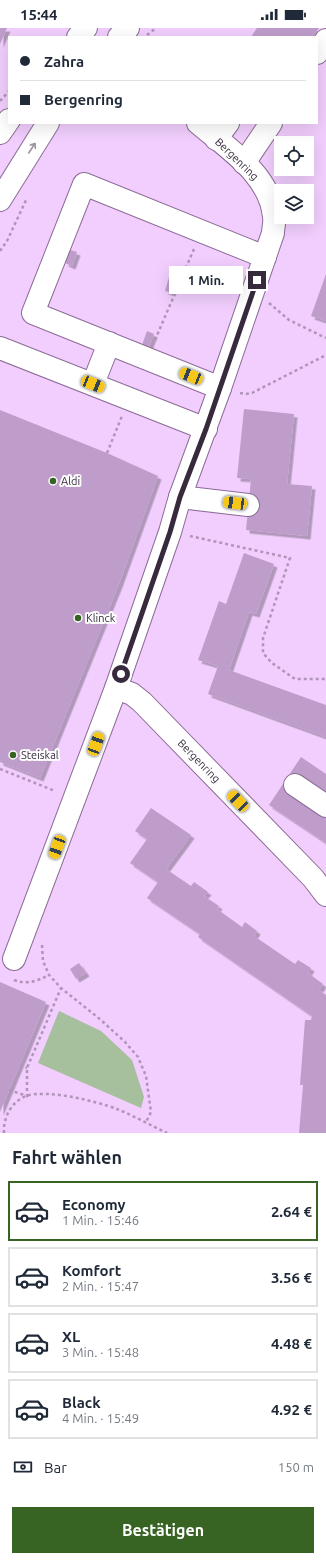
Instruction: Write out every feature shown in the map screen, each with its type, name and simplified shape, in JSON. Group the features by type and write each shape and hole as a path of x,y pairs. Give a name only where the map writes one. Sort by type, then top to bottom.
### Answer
{"street":[{"path":"79,36 86,28"},
{"path":"120,36 128,28"},
{"path":"318,52 326,40"},
{"path":"0,133 8,121"},
{"path":"0,200 47,124"},
{"path":"244,163 270,124"},
{"name":"Bergenring","path":"11,968 116,688 170,532 180,497 206,429 273,233 274,218 270,199 262,183 254,172 213,128"},
{"path":"220,388 33,312 84,184 266,257"},
{"path":"93,384 109,343"},
{"path":"0,348 206,429"},
{"path":"180,497 248,505"},
{"name":"Bergenring","path":"116,688 132,694 142,702 313,878 326,895"},
{"path":"295,785 326,806"}],"path":[{"path":"146,36 156,28"},
{"path":"0,102 8,92"},
{"path":"254,289 289,320 326,338"},
{"path":"220,388 246,394 252,393 326,355"},
{"path":"170,532 290,558 263,638 263,653 272,663 296,679 326,680"},
{"path":"0,769 73,805"},
{"path":"11,968 20,982 33,982 49,975 61,988 101,1020 125,1042 138,1057 146,1076 151,1112 146,1122"},
{"path":"27,1096 27,1068 61,988"},
{"path":"20,1065 27,1068"},
{"path":"9,1090 27,1096 58,1095 85,1099 116,1109 167,1133"},
{"path":"4,1133 3,1123 11,1108 19,1100 27,1096"}],"green space":[{"path":"59,1011 101,1031 132,1060 144,1097 141,1108 38,1063"}],"building":[{"path":"0,28 7,28 0,44"},
{"path":"257,28 319,28 314,36 252,36"},
{"path":"70,250 77,252 72,266 65,263"},
{"path":"326,274 326,321 311,316"},
{"path":"169,277 176,280 172,293 165,291"},
{"path":"147,331 154,334 149,347 142,345"},
{"path":"244,409 294,414 287,484 312,486 307,536 246,530 251,479 237,478"},
{"path":"0,410 107,453 158,476 119,584 40,778 0,762"},
{"path":"244,553 274,564 256,614 249,612 229,670 326,705 326,737 208,694 218,666 198,660 219,601 226,604"},
{"path":"301,757 326,774 326,843 269,805"},
{"path":"151,808 191,835 166,869 191,886 194,882 208,892 204,896 219,906 217,909 242,927 245,922 257,931 254,936 295,964 298,960 311,968 308,973 323,984 319,990 326,995 326,1133 299,1133 303,1085 300,1085 305,1020 311,1020 312,1016 198,937 200,934 147,898 158,882 130,863 147,839 135,831"},
{"path":"79,963 86,973 76,979 70,969"},
{"path":"0,982 46,1002 0,1112"}],"place":[{"name":"Aldi","path":"53,481"},
{"name":"Klinck","path":"78,618"},
{"name":"Steiskal","path":"13,755"}],"route":[{"path":"121,674 170,532 180,497 206,429 257,280"}]}
